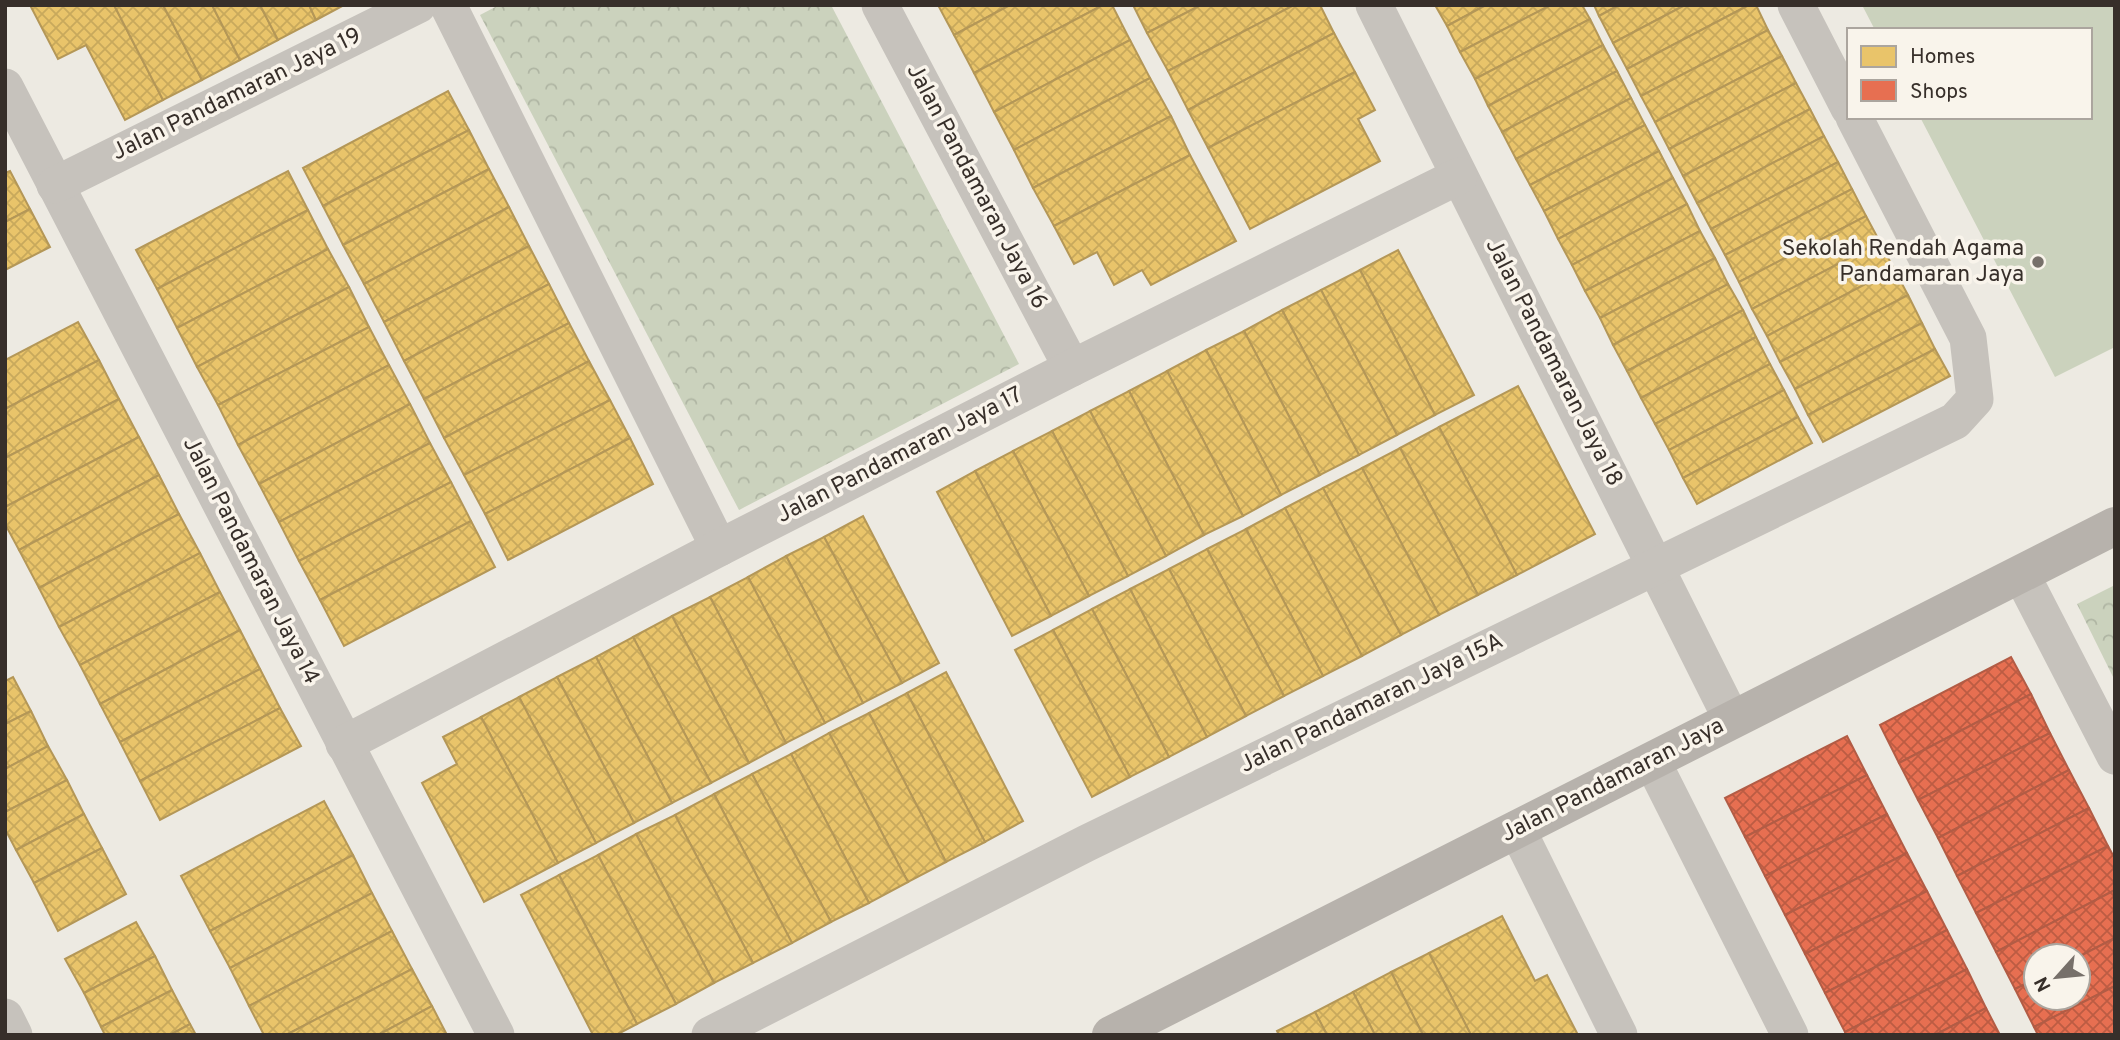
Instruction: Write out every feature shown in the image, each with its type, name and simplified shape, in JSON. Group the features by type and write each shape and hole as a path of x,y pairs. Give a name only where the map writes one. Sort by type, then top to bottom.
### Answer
{"main road":[{"name":"Jalan Pandamaran Jaya","path":"1111,1035 2115,526"}],"street":[{"name":"Jalan Pandamaran Jaya 19","path":"55,185 418,5"},
{"path":"448,5 719,548"},
{"name":"Jalan Pandamaran Jaya 16","path":"880,5 1072,368"},
{"name":"Jalan Pandamaran Jaya 18","path":"1374,5 1731,720"},
{"path":"1796,5 1847,104"},
{"name":"Jalan Pandamaran Jaya 14","path":"5,87 496,1035"},
{"name":"Jalan Pandamaran Jaya 15A","path":"710,1035 1099,837 1955,421 1975,399 1968,338 1855,119"},
{"name":"Jalan Pandamaran Jaya 17","path":"344,744 1072,368 1460,176"},
{"path":"2021,574 2115,756"},
{"path":"1652,761 1790,1035"},
{"path":"1517,829 1619,1035"},
{"path":"5,1017 14,1035"}],"green space":[{"path":"499,5 831,5 1019,364 739,510 480,15"},
{"name":"Sekolah Rendah Agama Pandamaran Jaya","path":"1862,5 2115,5 2115,347 2055,377 1921,119 2092,119 2092,28 1874,28"},
{"path":"2115,585 2115,681 2077,604"}],"building: Homes":[{"path":"30,5 114,5 163,100 125,120 86,45 58,59"},
{"path":"114,5 163,5 202,80 163,100"},
{"path":"163,5 212,5 240,60 202,80"},
{"path":"212,5 260,5 278,40 240,60"},
{"path":"260,5 309,5 316,20 278,40"},
{"path":"309,5 344,5 316,20"},
{"path":"938,5 1010,5 954,35"},
{"path":"1010,5 1103,5 974,73 954,35"},
{"path":"1103,5 1112,5 1130,40 994,112 974,73"},
{"path":"1133,5 1201,5 1147,33"},
{"path":"1201,5 1294,5 1168,71 1147,33"},
{"path":"1294,5 1320,5 1334,33 1188,110 1168,71"},
{"path":"1435,5 1486,5 1447,26"},
{"path":"1486,5 1551,5 1460,52 1447,26"},
{"path":"1551,5 1582,5 1590,19 1475,79 1460,52"},
{"path":"1594,5 1619,5 1599,16"},
{"path":"1619,5 1685,5 1613,43 1599,16"},
{"path":"1685,5 1749,5 1627,69 1613,43"},
{"path":"1749,5 1756,5 1768,30 1641,96 1627,69"},
{"path":"1590,19 1603,45 1488,106 1475,79"},
{"path":"1768,30 1782,56 1655,122 1641,96"},
{"path":"1334,33 1355,72 1208,148 1188,110"},
{"path":"1130,40 1150,78 1014,150 994,112"},
{"path":"1603,45 1617,71 1502,132 1488,106"},
{"path":"1782,56 1796,83 1669,149 1655,122"},
{"path":"1617,71 1631,98 1516,159 1502,132"},
{"path":"1355,72 1375,110 1358,119 1380,161 1250,229 1208,148"},
{"path":"1150,78 1171,116 1033,188 1014,150"},
{"path":"1796,83 1810,109 1683,176 1669,149"},
{"path":"448,91 469,130 323,206 303,168"},
{"path":"1631,98 1645,125 1530,185 1516,159"},
{"path":"1810,109 1824,136 1697,203 1683,176"},
{"path":"1171,116 1190,155 1054,226 1033,188"},
{"path":"1645,125 1659,151 1544,211 1530,185"},
{"path":"469,130 489,169 343,245 323,206"},
{"path":"1824,136 1838,162 1711,229 1697,203"},
{"path":"1659,151 1673,178 1558,239 1544,211"},
{"path":"1190,155 1236,241 1151,285 1142,270 1114,285 1097,252 1074,264 1054,226"},
{"path":"1838,162 1852,189 1725,255 1711,229"},
{"path":"489,169 509,207 364,284 343,245"},
{"path":"10,171 30,209 5,222 5,173"},
{"path":"288,171 308,210 157,289 136,250"},
{"path":"1673,178 1687,204 1572,265 1558,239"},
{"path":"1852,189 1866,216 1739,282 1725,255"},
{"path":"1687,204 1700,231 1585,291 1572,265"},
{"path":"509,207 529,246 384,322 364,284"},
{"path":"30,209 50,247 5,270 5,222"},
{"path":"308,210 328,249 177,328 157,289"},
{"path":"1866,216 1880,242 1752,309 1739,282"},
{"path":"1700,231 1715,258 1600,318 1585,291"},
{"path":"1880,242 1894,269 1767,336 1752,309"},
{"path":"529,246 549,284 404,361 384,322"},
{"path":"328,249 349,287 197,367 177,328"},
{"path":"1398,250 1474,395 1435,415 1360,270"},
{"path":"1715,258 1728,284 1613,345 1600,318"},
{"path":"1894,269 1908,295 1780,362 1767,336"},
{"path":"1360,270 1435,415 1397,435 1321,290"},
{"path":"549,284 569,323 424,399 404,361"},
{"path":"1728,284 1743,310 1627,371 1613,345"},
{"path":"349,287 369,327 218,405 197,367"},
{"path":"1321,290 1397,435 1359,455 1282,310"},
{"path":"1908,295 1922,323 1795,389 1780,362"},
{"path":"1282,310 1359,455 1320,475 1244,331"},
{"path":"1743,310 1756,337 1641,398 1627,371"},
{"path":"78,322 99,360 5,409 5,360"},
{"path":"569,323 589,361 444,438 424,399"},
{"path":"1922,323 1935,349 1808,415 1795,389"},
{"path":"369,327 389,365 238,445 218,405"},
{"path":"1244,331 1320,475 1281,495 1206,350"},
{"path":"1756,337 1770,364 1655,424 1641,398"},
{"path":"1935,349 1950,376 1823,442 1808,415"},
{"path":"1206,350 1281,495 1243,516 1167,371"},
{"path":"99,360 119,399 5,458 5,409"},
{"path":"589,361 610,400 464,475 444,438"},
{"path":"1770,364 1784,390 1669,450 1655,424"},
{"path":"389,365 410,404 259,484 238,445"},
{"path":"1167,371 1243,516 1204,535 1129,391"},
{"path":"1518,386 1595,534 1517,575 1439,427"},
{"path":"1784,390 1798,417 1683,478 1669,450"},
{"path":"1129,391 1204,535 1166,556 1090,411"},
{"path":"119,399 139,437 5,507 5,458"},
{"path":"610,400 630,438 485,514 464,475"},
{"path":"410,404 430,443 279,522 259,484"},
{"path":"1090,411 1166,556 1128,576 1052,431"},
{"path":"1798,417 1812,443 1697,504 1683,478"},
{"path":"1439,427 1517,575 1478,595 1400,448"},
{"path":"1052,431 1128,576 1089,596 1013,451"},
{"path":"139,437 159,475 19,550 5,524 5,507"},
{"path":"630,438 653,484 508,560 485,514"},
{"path":"430,443 451,482 299,561 279,522"},
{"path":"1400,448 1478,595 1439,615 1362,468"},
{"path":"1013,451 1089,596 1051,616 975,471"},
{"path":"1362,468 1439,615 1401,635 1323,488"},
{"path":"975,471 1051,616 1012,636 937,492"},
{"path":"159,475 179,514 39,588 19,550"},
{"path":"451,482 471,521 320,600 299,561"},
{"path":"1323,488 1401,635 1362,656 1285,508"},
{"path":"1285,508 1362,656 1323,676 1246,529"},
{"path":"179,514 200,553 59,627 39,588"},
{"path":"863,516 939,663 902,683 824,537"},
{"path":"471,521 495,567 344,646 320,600"},
{"path":"1246,529 1323,676 1284,696 1207,549"},
{"path":"824,537 902,683 863,703 786,556"},
{"path":"1207,549 1284,696 1246,716 1169,569"},
{"path":"200,553 220,592 80,665 59,627"},
{"path":"786,556 863,703 825,723 748,577"},
{"path":"1169,569 1246,716 1207,737 1130,589"},
{"path":"748,577 825,723 786,743 710,597"},
{"path":"1130,589 1207,737 1169,757 1092,609"},
{"path":"220,592 240,630 100,704 80,665"},
{"path":"710,597 786,743 749,763 672,616"},
{"path":"1092,609 1169,757 1130,777 1053,630"},
{"path":"672,616 749,763 711,783 633,637"},
{"path":"240,630 260,669 120,742 100,704"},
{"path":"1053,630 1130,777 1092,797 1015,650"},
{"path":"633,637 711,783 672,803 596,657"},
{"path":"596,657 672,803 634,823 557,677"},
{"path":"260,669 280,708 140,781 120,742"},
{"path":"946,672 1023,821 985,842 907,693"},
{"path":"13,677 31,711 5,724 5,681"},
{"path":"557,677 634,823 596,843 519,697"},
{"path":"907,693 985,842 946,862 869,713"},
{"path":"519,697 596,843 558,863 481,717"},
{"path":"280,708 301,746 160,820 140,781"},
{"path":"31,711 48,746 5,769 5,724"},
{"path":"869,713 946,862 908,882 829,733"},
{"path":"481,717 558,863 484,902 422,783 457,764 443,737"},
{"path":"829,733 908,882 869,903 791,754"},
{"path":"48,746 67,780 5,812 5,769"},
{"path":"791,754 869,903 831,922 752,774"},
{"path":"752,774 831,922 792,943 714,794"},
{"path":"67,780 84,814 16,850 5,829 5,812"},
{"path":"714,794 792,943 753,963 675,815"},
{"path":"324,801 353,855 210,931 181,876"},
{"path":"84,814 102,848 34,883 16,850"},
{"path":"675,815 753,963 714,983 636,834"},
{"path":"636,834 714,983 676,1004 598,855"},
{"path":"102,848 126,894 58,931 34,883"},
{"path":"353,855 372,893 230,968 210,931"},
{"path":"598,855 676,1004 637,1024 559,875"},
{"path":"559,875 637,1024 616,1035 593,1035 521,895"},
{"path":"372,893 392,931 249,1006 230,968"},
{"path":"1502,916 1535,981 1547,975 1578,1035 1471,1035 1429,953"},
{"path":"136,922 155,956 84,993 65,959"},
{"path":"392,931 412,969 286,1035 264,1035 249,1006"},
{"path":"1429,953 1471,1035 1423,1035 1391,972"},
{"path":"155,956 172,990 101,1027 84,993"},
{"path":"412,969 432,1006 378,1035 286,1035"},
{"path":"1391,972 1423,1035 1375,1035 1353,992"},
{"path":"172,990 190,1024 170,1035 105,1035 101,1027"},
{"path":"1353,992 1375,1035 1327,1035 1315,1012"},
{"path":"432,1006 447,1035 378,1035"},
{"path":"1315,1012 1327,1035 1279,1035 1277,1031"},
{"path":"190,1024 196,1035 170,1035"}],"building: Shops":[{"path":"2011,657 2031,694 1899,763 1880,725"},
{"path":"2031,694 2050,733 1918,800 1899,763"},
{"path":"2050,733 2069,770 1938,838 1918,800"},
{"path":"1847,736 1867,775 1745,837 1725,798"},
{"path":"2069,770 2089,808 1957,876 1938,838"},
{"path":"1867,775 1887,814 1765,876 1745,837"},
{"path":"2089,808 2108,846 1976,913 1957,876"},
{"path":"1887,814 1907,853 1785,915 1765,876"},
{"path":"2108,846 2115,859 2115,890 1996,952 1976,913"},
{"path":"1907,853 1927,891 1805,954 1785,915"},
{"path":"2115,890 2115,938 2092,950 2092,942 2022,942 2022,986 2015,989 1996,952"},
{"path":"1927,891 1947,930 1825,993 1805,954"},
{"path":"1947,930 1967,969 1845,1032 1825,993"},
{"path":"2115,938 2115,986 2092,998 2092,950"},
{"path":"1967,969 1986,1008 1935,1035 1846,1035 1845,1032"},
{"path":"2022,986 2022,1003 2015,989"},
{"path":"2115,986 2115,1034 2038,1035 2034,1027 2064,1012 2092,1012 2092,998"},
{"path":"1986,1008 2000,1035 1935,1035"},
{"path":"2026,1012 2064,1012 2034,1027"}],"place":[{"name":"Sekolah Rendah Agama Pandamaran Jaya","path":"2038,262"}]}
